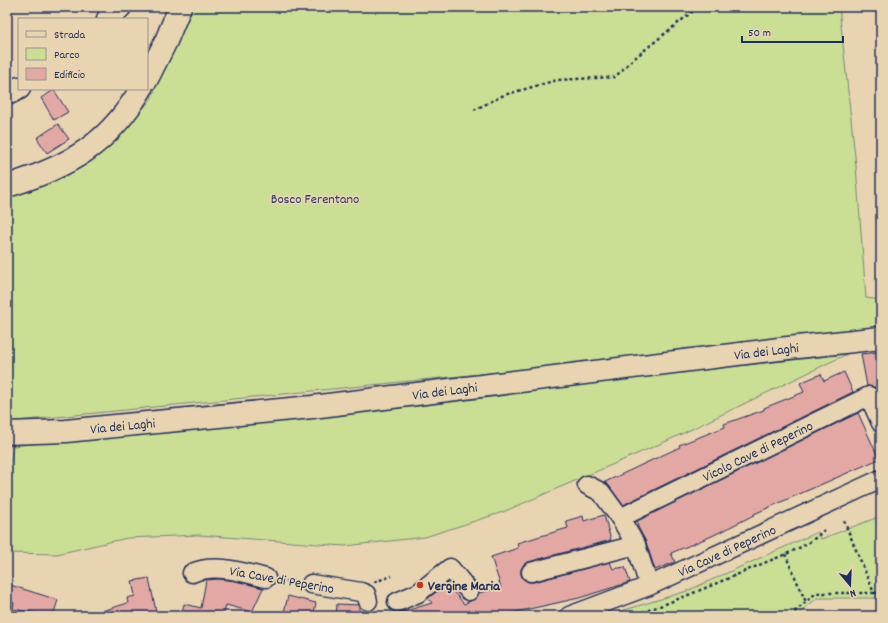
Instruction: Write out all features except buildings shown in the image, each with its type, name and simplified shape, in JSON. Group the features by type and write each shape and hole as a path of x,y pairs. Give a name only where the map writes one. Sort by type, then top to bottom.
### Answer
{"main road":[{"path":"109,18 120,7"},
{"path":"158,57 168,7"},
{"path":"148,77 180,7"},
{"path":"7,94 18,88"},
{"path":"7,186 55,168 98,142 109,133 124,116 140,90"},
{"name":"Via dei Laghi","path":"7,433 105,427 312,407 771,350 881,338"}],"street":[{"name":"Vicolo Cave di Peperino","path":"620,518 869,396 881,423"},
{"name":"Via Cave di Peperino","path":"569,616 649,586 881,479"},
{"path":"587,484 601,492 620,518 636,545 649,586"},
{"path":"531,572 636,545"},
{"name":"Via Cave di Peperino","path":"192,573 198,570 216,568 234,570 266,578"},
{"path":"396,602 418,593 450,568 469,591"},
{"name":"Via Cave di Peperino","path":"311,584 361,592 366,594 368,601"}],"path":[{"path":"474,110 504,95 557,80 615,77 631,61 698,7"},
{"path":"844,521 874,593"},
{"path":"631,616 711,588 785,554 816,538 824,530"},
{"path":"785,554 806,602"},
{"name":"Via Cave di Peperino","path":"266,578 311,584"},
{"path":"790,616 816,593 881,593"},
{"path":"648,611 649,616"}],"green space":[{"name":"Bosco Ferentano","path":"189,7 839,7 856,166 866,298 881,300 881,332 864,335 7,422 7,193 72,170 118,138 151,99"},
{"path":"847,354 669,440 503,512 425,537 345,546 199,535 127,538 57,554 7,553 7,480 13,446"},
{"path":"881,516 881,598 817,598 796,616 605,616 687,591 818,532 821,539"}],"place":[{"name":"Vergine Maria","path":"420,585"}]}
